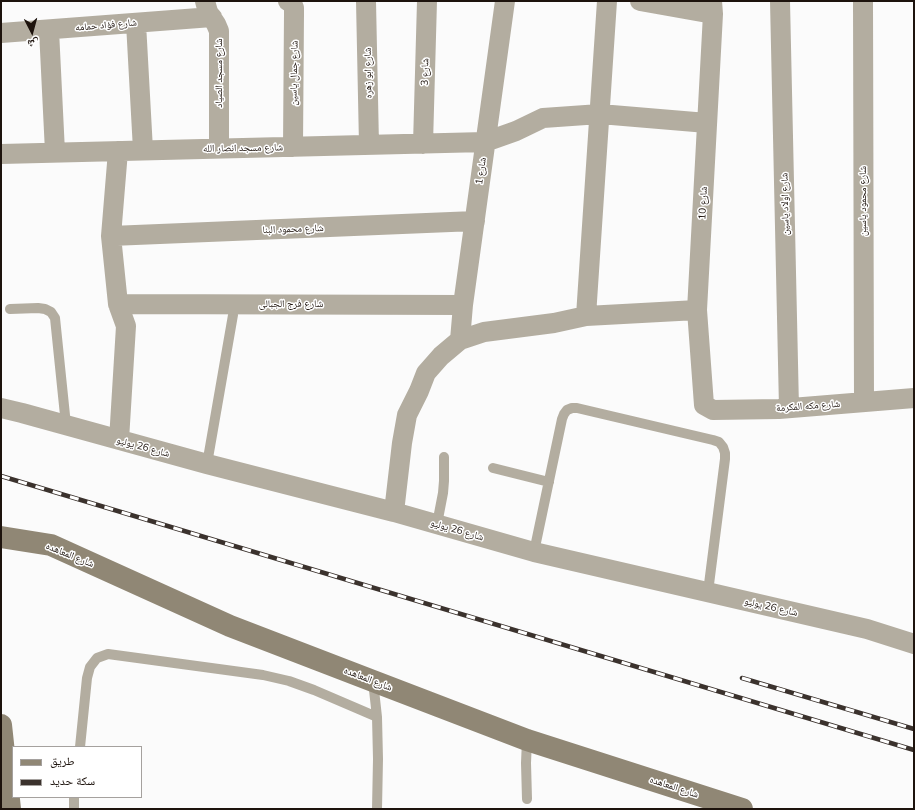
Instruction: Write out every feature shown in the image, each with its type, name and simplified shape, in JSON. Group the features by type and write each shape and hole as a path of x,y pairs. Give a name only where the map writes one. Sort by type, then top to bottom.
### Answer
{"main road":[{"name":"شارع المعاهده","path":"1,537 51,545 230,626 527,740 742,809"},
{"path":"1,725 10,809"}],"street":[{"name":"شارع جمال ياسين","path":"288,1 292,3 294,8 293,147"},
{"name":"شارع ابو زهره","path":"366,1 369,145"},
{"name":"شارع 3","path":"423,144 427,1"},
{"name":"شارع 1","path":"460,340 474,221 505,1"},
{"path":"586,316 607,1"},
{"path":"640,1 712,7"},
{"name":"شارع اولاد ياسين","path":"780,1 789,408"},
{"name":"شارع محمود ياسين","path":"863,1 864,401"},
{"name":"شارع 10","path":"704,404 697,310 712,7"},
{"name":"شارع فؤاد حمامه","path":"1,33 136,23 209,9"},
{"name":"شارع مسجد الصياد","path":"209,9 219,31 220,39 219,148"},
{"path":"136,23 143,150"},
{"path":"48,30 55,152"},
{"name":"شارع مسجد انصار الله","path":"1,154 485,142 516,131 543,118 600,114 707,123"},
{"path":"118,151 111,236 118,304 126,326 119,440"},
{"name":"شارع محمود البنا","path":"111,236 474,221"},
{"name":"شارع فرج الجبالى","path":"118,304 463,305"},
{"path":"394,512 402,443 407,416 426,373 460,340 484,332 554,323 586,316 697,310"},
{"name":"شارع مكه المكرمة","path":"704,404 713,410 789,408 914,398"},
{"name":"شارع 26 يوليو","path":"1,408 207,464 394,512 534,552 867,629 914,644"}],"lane":[{"path":"10,309 45,309 51,312 55,318 66,425"},
{"path":"207,464 233,315"},
{"path":"534,552 564,414 567,410 577,408 713,440 718,442 723,447 725,459 708,592"},
{"path":"437,524 443,493 444,457"},
{"path":"493,468 549,482"},
{"path":"80,746 87,678 90,667 97,658 108,654 269,676 314,690 376,717"},
{"path":"373,681 378,758 377,809"},
{"path":"527,740 527,799"},
{"path":"74,798 74,809"}],"railway":[{"path":"1,476 914,750"},
{"path":"742,678 914,729"}]}
